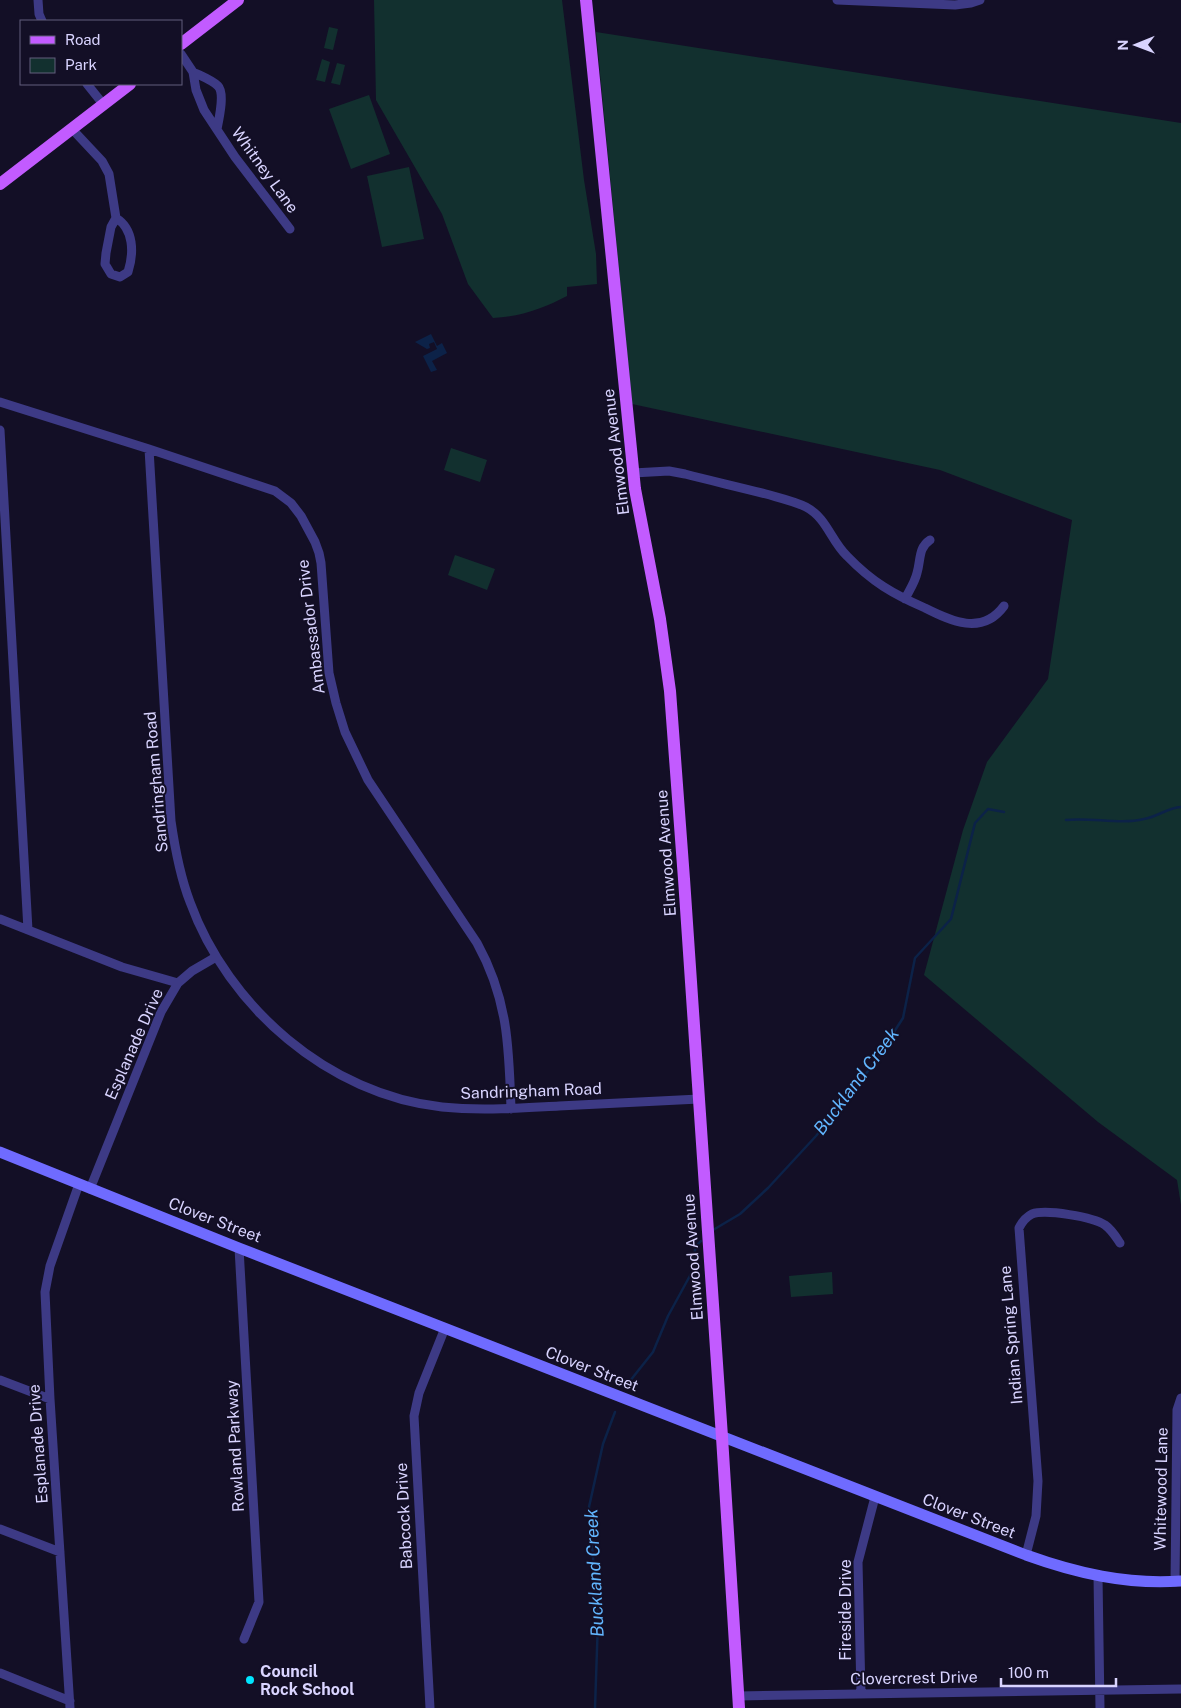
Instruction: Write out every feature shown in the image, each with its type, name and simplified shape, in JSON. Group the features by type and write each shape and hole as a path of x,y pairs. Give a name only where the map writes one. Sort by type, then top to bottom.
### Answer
{"main road":[{"path":"182,43 238,0"},
{"name":"Elmwood Avenue","path":"586,0 633,472 665,652 670,691 739,1702"},
{"path":"0,184 129,85"},
{"name":"Clover Street","path":"0,1152 239,1248 1026,1555 1060,1567 1098,1576 1152,1582 1178,1581"}],"street":[{"path":"38,0 42,20"},
{"path":"837,0 955,5 980,0"},
{"name":"Whitney Lane","path":"182,56 193,72 199,100 217,129 235,157 290,229"},
{"name":"Whitney Lane","path":"193,72 217,84 220,88 217,129"},
{"path":"88,85 103,104"},
{"path":"72,128 106,167 111,182 116,218 109,233 105,264 111,274 120,277 128,272 133,248 129,234 121,221 116,218"},
{"name":"Ambassador Drive","path":"0,402 275,491 291,503 315,542 321,563 329,673 340,719 368,780 477,943 491,971 500,1000 508,1038 512,1109"},
{"path":"0,430 28,930"},
{"name":"Sandringham Road","path":"149,449 171,821 186,890 199,924 234,985 270,1024 308,1054 344,1077 385,1094 424,1104 442,1107 512,1109 699,1099"},
{"path":"633,472 677,472 749,490 807,508 818,515 828,527 844,554 881,587 951,620 965,624 982,622 999,612 1004,606"},
{"path":"905,599 918,572 921,552 924,545 930,540"},
{"path":"0,919 122,967 178,983"},
{"name":"Esplanade Drive","path":"90,1189 161,1012 178,983 192,970 216,956"},
{"name":"Esplanade Drive","path":"70,1704 45,1292 50,1266 79,1184"},
{"name":"Indian Spring Lane","path":"1026,1555 1036,1516 1038,1481 1019,1228 1030,1215 1038,1212 1052,1213 1099,1222 1109,1228 1120,1243"},
{"name":"Rowland Parkway","path":"239,1248 259,1602 244,1639"},
{"name":"Babcock Drive","path":"430,1708 414,1416 419,1393 445,1328"},
{"path":"0,1380 50,1399"},
{"name":"Whitewood Lane","path":"1178,1581 1177,1410 1181,1398"},
{"name":"Fireside Drive","path":"861,1694 858,1562 875,1497"},
{"path":"0,1529 60,1552"},
{"path":"1098,1576 1100,1708"},
{"path":"0,1674 70,1704"},
{"name":"Clovercrest Drive","path":"739,1702 861,1694 1181,1689"}],"green space":[{"path":"374,0 562,0 584,180 596,254 597,284 567,287 567,296 550,304 522,314 493,318 468,284 442,214 376,100"},
{"path":"329,27 338,29 333,50 324,48"},
{"path":"596,32 1181,123 1181,1205 1177,1180 1098,1122 924,975 963,830 987,762 1048,679 1072,520 940,470 632,404"},
{"path":"322,59 330,62 325,82 316,80"},
{"path":"337,63 345,65 340,85 331,83"},
{"path":"369,95 390,154 351,169 329,109"},
{"path":"409,167 424,239 382,247 367,176"},
{"path":"451,448 487,460 480,482 444,470"},
{"path":"455,555 495,569 487,590 448,575"},
{"path":"832,1272 833,1294 791,1297 789,1276"}],"water":[{"path":"431,334 437,346 442,343 447,353 432,361 437,370 431,372 423,356 437,349 434,342 429,344 430,348 427,349 415,342"}],"waterway":[{"name":"Buckland Creek","path":"1066,820 1135,821 1181,807"},
{"name":"Buckland Creek","path":"713,1230 740,1214 768,1188 816,1136 872,1066 903,1018 915,958 951,919 975,823 988,809 1004,812"},
{"name":"Buckland Creek","path":"694,1263 694,1254 701,1241"},
{"name":"Buckland Creek","path":"626,1386 653,1352 668,1316 692,1272"},
{"name":"Buckland Creek","path":"595,1708 598,1620 589,1507 603,1444 615,1412"}],"place":[{"name":"Council Rock School","path":"250,1680"}]}
